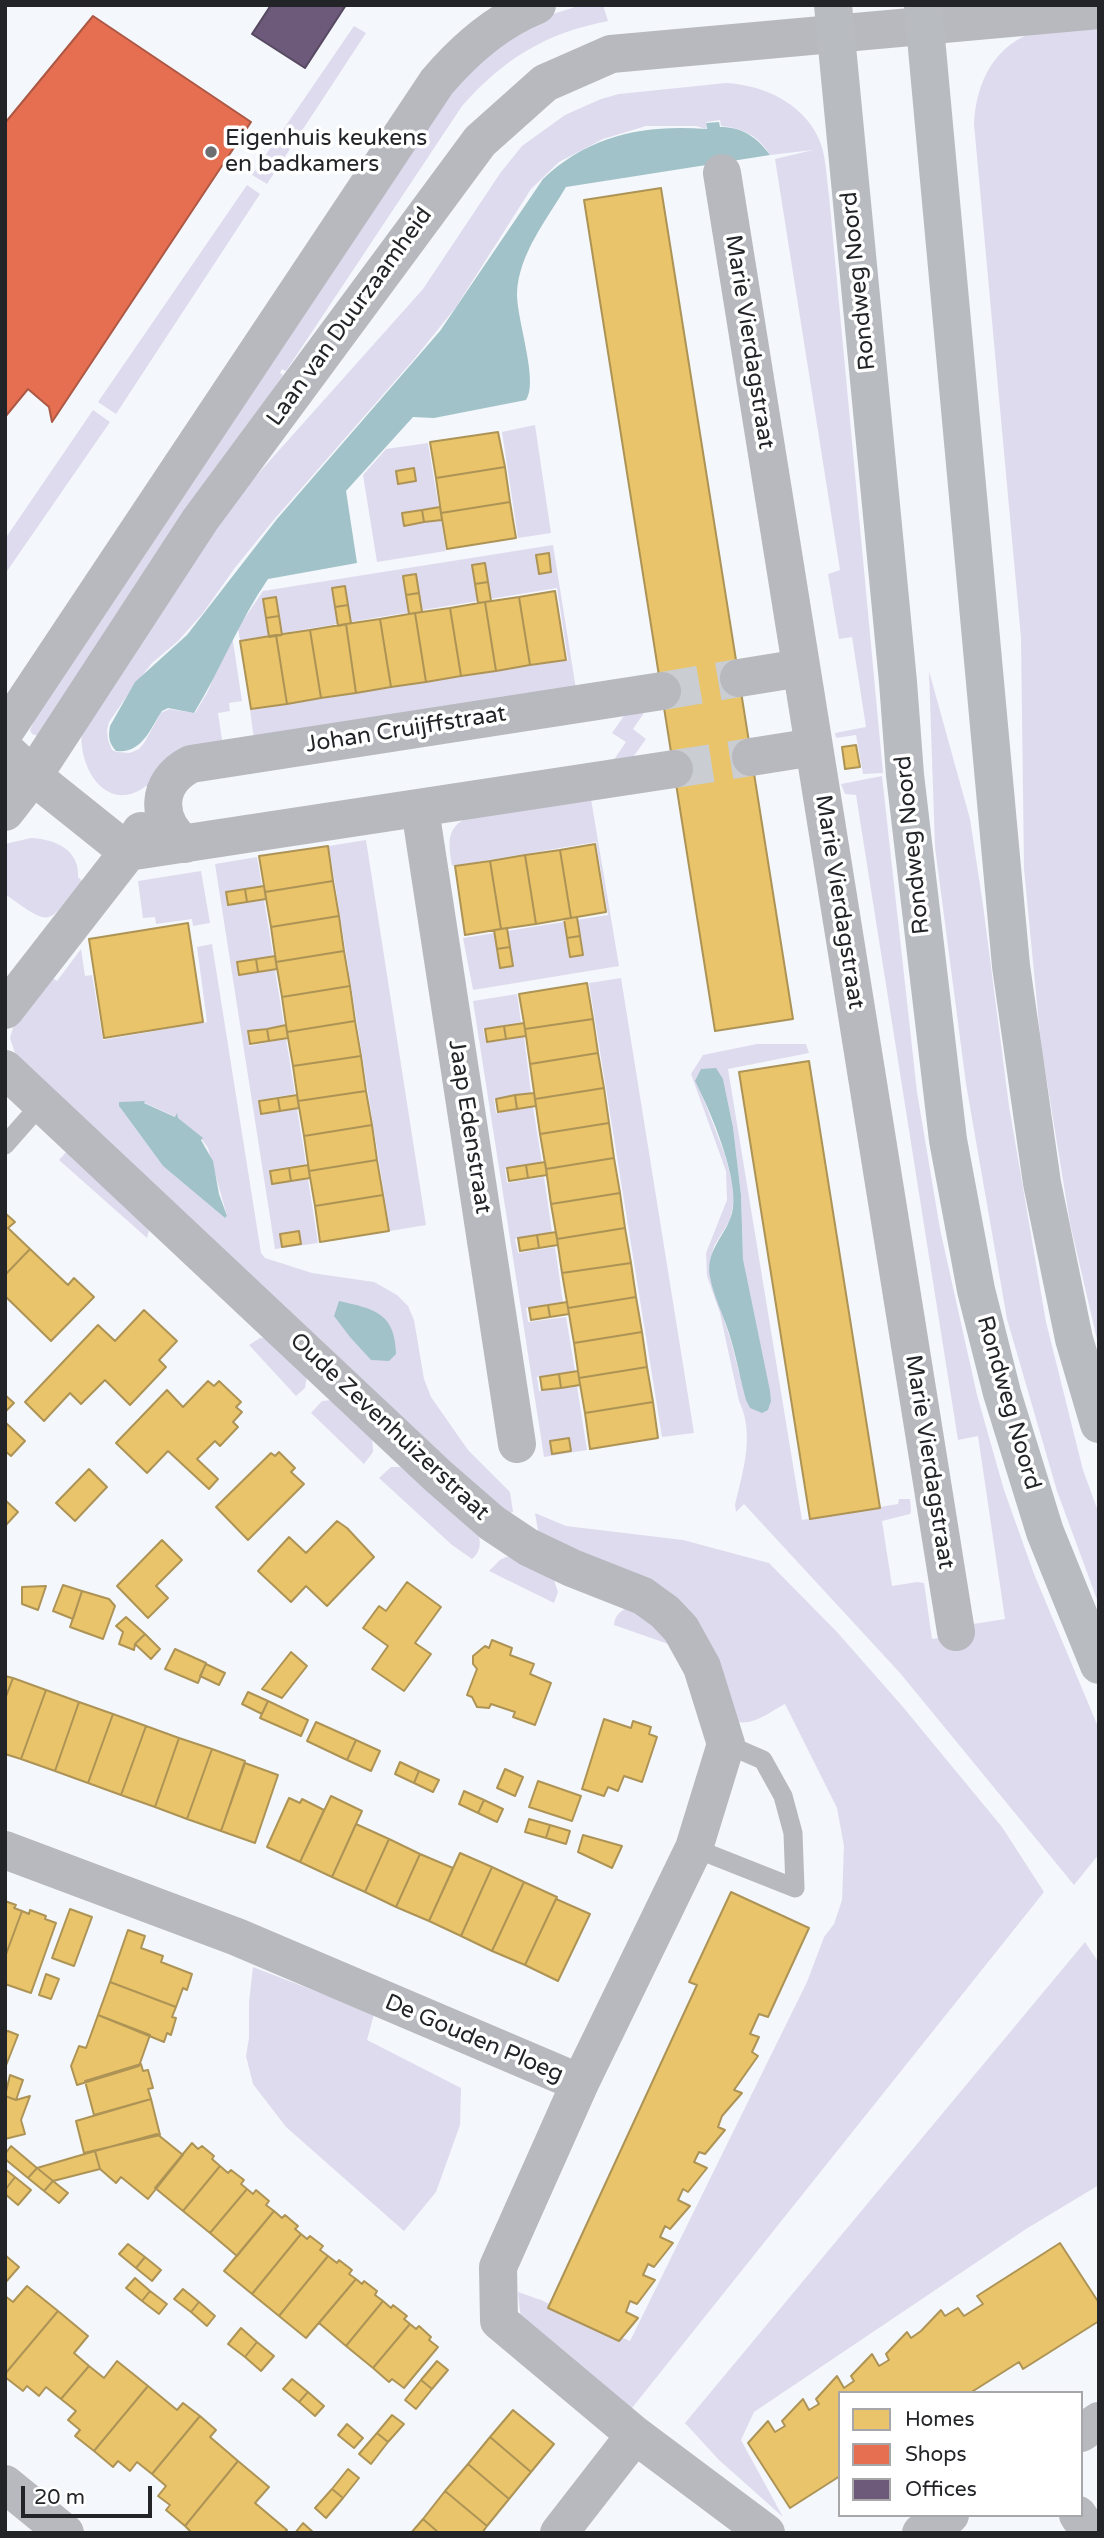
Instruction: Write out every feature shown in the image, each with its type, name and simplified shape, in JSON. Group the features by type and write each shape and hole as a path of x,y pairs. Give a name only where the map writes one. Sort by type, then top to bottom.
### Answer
{"main road":[{"path":"924,15 1011,966 1042,1183 1074,1339 1099,1424"},
{"name":"Rondweg Noord","path":"834,19 905,775 948,1140 976,1290 1005,1404 1045,1532 1099,1665"}],"street":[{"path":"5,731 437,82 481,38 537,5"},
{"name":"Laan van Duurzaamheid","path":"5,812 19,777 200,520 480,141 545,83 611,54 834,19 1099,10"},
{"name":"Marie Vierdagstraat","path":"722,173 956,1632"},
{"path":"739,678 801,667"},
{"name":"Johan Cruijffstraat","path":"128,852 179,772 196,762 662,691"},
{"path":"751,757 814,747"},
{"path":"5,750 19,777 128,852 656,772"},
{"path":"164,794 165,822 173,835 185,844"},
{"name":"Jaap Edenstraat","path":"420,809 517,1444"},
{"path":"5,1010 128,852"},
{"name":"Oude Zevenhuizerstraat","path":"5,1069 438,1476 492,1522 528,1546 572,1568 643,1596 665,1612 681,1629 702,1667 726,1744"},
{"path":"580,2083 694,1848 726,1744"},
{"name":"De Gouden Ploeg","path":"5,1850 237,1937 580,2083 498,2267 499,2321 635,2435 766,2533"},
{"path":"1083,2432 1099,2421"},
{"path":"559,2533 635,2435"},
{"path":"5,2484 65,2533"},
{"path":"921,2533 947,2517"},
{"path":"1079,2517 1090,2533"}],"lane":[{"path":"5,1144 43,1103"},
{"path":"694,1848 795,1888 793,1833 783,1796 763,1760 726,1744"}],"shaded area":[{"path":"581,5 603,5 608,21 565,33 527,50 494,75 462,106 286,371 282,369 280,373 283,375 74,691 38,736 32,734 30,730 43,701 456,78 541,18"},
{"path":"1099,23 1099,1348 1070,1223 1041,1045 1024,869 1021,638 974,124 984,79 999,55 1010,45 1038,31"},
{"path":"354,26 366,33 267,184 252,175"},
{"path":"726,83 756,88 784,100 807,120 822,147 829,196 883,773 863,774 856,735 836,738 835,733 866,727 852,637 839,639 828,574 840,570 775,159 813,150 770,155 755,138 743,131 721,126 720,120 706,122 706,129 696,126 646,126 603,139 559,162 531,189 456,307 272,522 203,613 178,641 152,663 109,722 107,730 112,750 130,753 144,743 161,713 169,709 195,713 207,693 232,635 242,701 229,703 230,711 218,713 223,746 150,788 146,786 132,794 118,795 97,783 84,758 82,730 232,503 423,289 501,172 522,146 565,115 601,99 619,94"},
{"path":"247,185 260,194 116,414 98,402"},
{"path":"93,410 110,422 5,574 5,539"},
{"path":"535,425 551,533 518,538 502,432"},
{"path":"428,443 446,551 377,562 363,475 386,449"},
{"path":"553,545 576,689 254,739 250,710 568,660 557,588 240,640 238,628 263,591"},
{"path":"929,671 970,819 1009,1106 1046,1322 1083,1470 1099,1514 1099,1605 1057,1491 1007,1319 966,1084 935,847"},
{"path":"646,710 633,729 646,739 631,760 611,764 626,742 612,733 626,713"},
{"path":"882,776 917,1092 940,1229 977,1395 1004,1490 1034,1574 1099,1729 1099,1854 1074,1885 900,1673 744,1504 736,1512 735,1505 746,1453 746,1426 720,1313 707,1276 706,1253 727,1200 726,1171 691,1074 703,1055 757,1044 806,1044 809,1053 728,1069 802,1520 898,1504 899,1499 910,1499 910,1514 882,1521 892,1586 924,1583 932,1639 974,1633 973,1624 1005,1619 978,1436 958,1440 856,795 845,794 841,784","holes":["723,1079 733,1127 741,1195 743,1259 771,1401 739,1373 710,1277 714,1246 730,1220 735,1194 725,1155 700,1090"]},
{"path":"591,799 619,966 473,990 463,938 608,915 596,842 452,866 450,839 454,828 465,819"},
{"path":"31,838 57,844 70,853 78,868 78,877 82,881 62,907 48,917 32,913 5,894 5,844"},
{"path":"366,840 426,1225 390,1231 329,846"},
{"path":"257,857 262,886 225,892 227,906 264,900 273,955 236,962 238,976 275,970 284,1025 247,1032 249,1046 286,1039 295,1094 258,1100 260,1115 297,1109 306,1164 269,1170 271,1184 308,1179 318,1243 275,1249 215,864"},
{"path":"201,871 210,923 193,926 192,919 156,924 155,917 143,918 138,881"},
{"path":"212,944 261,1253 265,1258 312,1273 374,1282 397,1295 408,1306 414,1320 424,1379 431,1397 468,1450 510,1492 513,1512 506,1514 17,1059 10,1038 14,1024 50,976 57,981 81,949 85,976 92,975 103,1040 207,1022 197,947","holes":["120,1102 143,1102 176,1117 200,1137 208,1148 227,1216 225,1218 163,1166 121,1109"]},
{"path":"621,978 694,1433 662,1437 589,983"},
{"path":"517,994 521,1022 483,1029 486,1043 524,1037 531,1093 494,1099 496,1113 533,1107 542,1163 505,1169 507,1183 544,1177 552,1232 515,1239 518,1253 555,1247 563,1302 526,1308 528,1322 566,1317 575,1371 537,1377 539,1391 577,1386 587,1450 544,1457 473,1001"},
{"path":"68,1150 149,1230 147,1238 59,1160"},
{"path":"260,1338 269,1338 307,1376 305,1388 296,1396 249,1345"},
{"path":"332,1400 372,1435 373,1452 364,1464 311,1413 322,1401"},
{"path":"391,1467 401,1467 478,1533 479,1547 472,1559 452,1545 379,1478"},
{"path":"535,1513 566,1526 683,1540 769,1563 837,1632 903,1707 1002,1827 1044,1892 628,2413 521,2320 518,2292 630,2341 807,1982 824,1937 834,1924 842,1900 844,1846 837,1808 785,1704 754,1721 733,1721 710,1651 543,1537 538,1530"},
{"path":"506,1557 514,1557 554,1580 558,1592 554,1603 489,1571"},
{"path":"632,1607 674,1646 614,1625 620,1613"},
{"path":"1085,1942 1099,1963 1099,2185 1026,2229 754,2412 741,2440 783,2517 719,2460 685,2423"},
{"path":"253,1967 374,2014 367,2040 461,2088 460,2125 436,2192 404,2231 286,2127 253,2084 246,2056"}],"water":[{"path":"719,122 720,127 748,134 770,155 566,187 528,251 519,280 518,306 530,380 526,400 434,418 413,417 346,491 357,563 268,579 194,713 168,708 162,711 139,744 132,749 116,751 110,740 110,726 135,682 187,635 277,519 440,331 543,179 579,152 619,136 661,129 707,129 706,123"},
{"path":"716,1068 723,1079 733,1127 741,1195 743,1259 770,1391 768,1410 762,1413 750,1408 746,1400 731,1341 710,1277 710,1259 729,1221 734,1200 722,1146 695,1081 701,1069"},
{"path":"145,1101 144,1103 175,1117 177,1113 178,1118 203,1138 201,1140 213,1161 219,1194 227,1216 225,1218 163,1166 119,1106 119,1102"},
{"path":"339,1301 373,1310 387,1321 395,1340 396,1354 389,1361 371,1360 350,1337 334,1316"}],"building: Homes":[{"path":"661,188 793,1019 715,1031 584,200"},
{"path":"498,432 505,467 436,478 430,442"},
{"path":"505,467 510,502 441,513 436,478"},
{"path":"414,468 416,481 398,484 396,471"},
{"path":"510,502 516,538 447,549 441,513"},
{"path":"440,507 442,520 424,522 422,510"},
{"path":"422,510 424,522 404,526 402,513"},
{"path":"549,553 551,572 539,574 536,555"},
{"path":"485,563 488,582 475,584 472,565"},
{"path":"416,574 419,593 406,595 403,576"},
{"path":"488,582 491,601 478,603 475,584"},
{"path":"345,586 348,605 335,607 332,588"},
{"path":"555,591 566,660 530,665 519,597"},
{"path":"419,593 422,612 409,614 406,595"},
{"path":"276,597 279,616 266,618 263,599"},
{"path":"519,597 530,665 496,671 485,602"},
{"path":"485,602 496,671 461,676 450,608"},
{"path":"348,605 351,623 338,626 335,607"},
{"path":"450,608 461,676 426,682 415,613"},
{"path":"415,613 426,682 391,687 380,619"},
{"path":"279,616 282,635 269,637 266,618"},
{"path":"380,619 391,687 356,693 346,624"},
{"path":"346,624 356,693 321,698 310,630"},
{"path":"310,630 321,698 287,704 276,635"},
{"path":"276,635 287,704 251,709 240,641"},
{"path":"856,745 860,767 845,769 842,747"},
{"path":"595,844 606,912 571,918 560,850"},
{"path":"328,846 333,881 265,892 259,856"},
{"path":"560,850 571,918 536,924 525,855"},
{"path":"525,855 536,924 501,929 490,861"},
{"path":"490,861 501,929 465,935 455,866"},
{"path":"333,881 339,916 271,927 265,892"},
{"path":"264,886 266,899 247,902 245,889"},
{"path":"245,889 247,902 228,905 226,892"},
{"path":"339,916 344,951 276,962 271,927"},
{"path":"577,917 580,936 567,938 564,919"},
{"path":"188,923 203,1022 104,1038 89,939"},
{"path":"507,928 510,947 497,949 494,930"},
{"path":"580,936 583,955 570,957 567,938"},
{"path":"510,947 513,966 500,968 497,949"},
{"path":"344,951 350,986 282,997 276,962"},
{"path":"275,956 277,969 258,972 256,959"},
{"path":"256,959 258,972 239,975 237,962"},
{"path":"587,983 593,1019 525,1029 519,994"},
{"path":"350,986 355,1021 287,1032 282,997"},
{"path":"593,1019 598,1053 530,1064 525,1029"},
{"path":"355,1021 361,1056 293,1066 287,1032"},
{"path":"524,1023 526,1036 506,1039 504,1026"},
{"path":"286,1025 288,1038 269,1041 267,1029"},
{"path":"504,1026 506,1039 487,1042 485,1029"},
{"path":"267,1029 269,1041 250,1044 248,1031"},
{"path":"598,1053 604,1088 535,1099 530,1064"},
{"path":"361,1056 366,1091 298,1101 293,1066"},
{"path":"809,1061 880,1508 810,1519 739,1072"},
{"path":"604,1088 609,1123 540,1134 535,1099"},
{"path":"366,1091 372,1125 304,1136 298,1101"},
{"path":"534,1093 536,1106 517,1109 515,1095"},
{"path":"297,1095 299,1108 280,1111 278,1098"},
{"path":"515,1095 517,1109 498,1112 496,1099"},
{"path":"278,1098 280,1111 261,1114 259,1101"},
{"path":"609,1123 614,1158 546,1169 540,1134"},
{"path":"372,1125 377,1160 309,1171 304,1136"},
{"path":"614,1158 620,1193 551,1204 546,1169"},
{"path":"377,1160 383,1195 315,1206 309,1171"},
{"path":"545,1162 547,1175 528,1178 526,1165"},
{"path":"308,1165 310,1178 291,1181 289,1168"},
{"path":"526,1165 528,1178 509,1181 507,1168"},
{"path":"289,1168 291,1181 272,1184 270,1171"},
{"path":"620,1193 625,1228 557,1239 551,1204"},
{"path":"383,1195 389,1231 320,1242 315,1206"},
{"path":"5,1213 15,1222 8,1228 30,1249 5,1275"},
{"path":"625,1228 631,1263 562,1273 557,1239"},
{"path":"299,1231 301,1244 282,1247 280,1234"},
{"path":"556,1232 558,1245 539,1248 537,1235"},
{"path":"537,1235 539,1248 520,1251 518,1238"},
{"path":"30,1249 68,1285 74,1278 94,1297 51,1341 5,1296 5,1275"},
{"path":"631,1263 636,1297 568,1308 562,1273"},
{"path":"636,1297 642,1332 574,1343 568,1308"},
{"path":"567,1302 569,1314 550,1317 548,1305"},
{"path":"548,1305 550,1317 531,1320 529,1308"},
{"path":"144,1310 177,1341 159,1360 166,1367 130,1405 105,1380 81,1404 70,1393 44,1421 25,1402 98,1325 115,1341"},
{"path":"642,1332 647,1367 579,1378 574,1343"},
{"path":"647,1367 653,1402 585,1413 579,1378"},
{"path":"578,1371 580,1385 561,1388 559,1374"},
{"path":"559,1374 561,1388 542,1390 540,1377"},
{"path":"208,1381 214,1386 219,1381 241,1402 236,1407 242,1412 233,1422 238,1427 220,1446 215,1441 197,1459 218,1479 209,1489 168,1451 147,1473 116,1443 167,1390 183,1407"},
{"path":"5,1395 14,1403 5,1412"},
{"path":"653,1402 658,1438 590,1449 585,1413"},
{"path":"6,1423 25,1441 11,1456 5,1451"},
{"path":"569,1438 571,1451 552,1454 550,1441"},
{"path":"279,1452 295,1468 291,1472 304,1484 248,1540 216,1507 271,1453 275,1456"},
{"path":"89,1469 107,1487 75,1521 56,1503"},
{"path":"5,1500 18,1512 5,1526"},
{"path":"337,1521 374,1557 327,1606 306,1586 291,1602 258,1571 289,1537 306,1553"},
{"path":"162,1540 182,1560 156,1586 168,1598 148,1618 117,1586"},
{"path":"407,1582 441,1607 415,1643 431,1654 404,1691 372,1669 388,1646 363,1628 379,1606 386,1611"},
{"path":"63,1585 82,1591 73,1619 53,1611"},
{"path":"46,1586 38,1610 22,1604 22,1587"},
{"path":"82,1591 109,1599 115,1606 103,1639 70,1627"},
{"path":"126,1617 145,1634 135,1644 134,1650 119,1644 123,1632 116,1626"},
{"path":"145,1634 160,1649 151,1659 135,1644"},
{"path":"492,1640 512,1648 510,1655 534,1664 530,1674 551,1683 535,1725 513,1717 515,1712 491,1704 489,1708 477,1707 472,1697 467,1695 477,1669 473,1664 473,1656 485,1646 489,1648"},
{"path":"175,1649 206,1663 198,1683 165,1669"},
{"path":"291,1652 307,1666 282,1698 262,1689"},
{"path":"206,1664 225,1673 219,1685 200,1676"},
{"path":"5,1676 13,1678 5,1699"},
{"path":"13,1678 46,1690 21,1759 5,1754 5,1699"},
{"path":"46,1690 79,1702 55,1771 21,1759"},
{"path":"248,1692 268,1701 262,1714 242,1704"},
{"path":"268,1701 308,1720 301,1736 260,1718"},
{"path":"79,1702 113,1714 88,1783 55,1771"},
{"path":"113,1714 146,1726 121,1795 88,1783"},
{"path":"604,1719 631,1728 633,1721 651,1727 649,1734 657,1737 642,1782 624,1776 618,1791 608,1787 604,1796 582,1789"},
{"path":"316,1722 356,1740 347,1760 307,1741"},
{"path":"146,1726 179,1738 155,1807 121,1795"},
{"path":"179,1738 212,1749 187,1819 155,1807"},
{"path":"356,1740 380,1751 371,1771 347,1760"},
{"path":"212,1749 245,1761 221,1831 187,1819"},
{"path":"400,1762 419,1771 414,1783 395,1774"},
{"path":"245,1763 278,1775 255,1843 221,1831"},
{"path":"505,1769 523,1777 515,1796 497,1788"},
{"path":"419,1771 439,1780 433,1792 414,1783"},
{"path":"538,1781 581,1796 572,1821 529,1807"},
{"path":"464,1791 484,1800 478,1813 459,1804"},
{"path":"331,1796 362,1811 332,1877 300,1862"},
{"path":"289,1798 300,1803 302,1799 324,1810 300,1862 267,1847"},
{"path":"484,1800 503,1809 497,1822 478,1813"},
{"path":"529,1819 550,1825 546,1838 525,1832"},
{"path":"356,1824 389,1839 365,1892 332,1877"},
{"path":"550,1825 570,1831 566,1844 546,1838"},
{"path":"583,1835 622,1846 612,1868 578,1852"},
{"path":"389,1839 420,1854 396,1907 365,1892"},
{"path":"460,1853 492,1867 461,1936 429,1921"},
{"path":"420,1854 453,1868 429,1921 396,1907"},
{"path":"492,1867 524,1882 492,1951 461,1936"},
{"path":"524,1882 557,1897 525,1965 492,1951"},
{"path":"731,1892 809,1928 768,2017 759,2014 750,2034 759,2037 752,2052 758,2056 734,2090 742,2093 722,2116 718,2127 725,2130 705,2154 699,2152 694,2162 707,2168 688,2192 683,2189 678,2200 690,2206 670,2229 665,2226 660,2237 673,2243 654,2267 648,2264 643,2275 655,2280 637,2304 630,2301 626,2312 638,2318 619,2341 548,2308 697,1985 689,1982"},
{"path":"556,1899 590,1914 558,1981 525,1965"},
{"path":"5,1901 16,1905 14,1908 22,1911 5,1957"},
{"path":"70,1909 92,1917 74,1966 52,1958"},
{"path":"30,1910 56,1923 31,1993 5,1984 5,1957 22,1911 29,1914"},
{"path":"128,1930 145,1936 141,1948 163,1956 161,1962 192,1974 187,1990 183,1988 176,2007 110,1982"},
{"path":"46,1974 59,1979 51,1999 39,1995"},
{"path":"110,1982 176,2007 172,2017 176,2018 171,2035 167,2033 164,2042 98,2015"},
{"path":"98,2015 150,2035 139,2066 77,2085 71,2066 79,2046 86,2048"},
{"path":"5,2032 18,2035 5,2068"},
{"path":"141,2064 143,2071 148,2070 153,2088 148,2089 151,2099 94,2115 85,2081"},
{"path":"10,2075 23,2080 16,2100 5,2096"},
{"path":"5,2096 16,2100 30,2096 21,2120 25,2134 5,2139"},
{"path":"151,2099 160,2135 84,2153 76,2121"},
{"path":"157,2134 183,2155 148,2199 121,2177 116,2183 100,2169 95,2151"},
{"path":"192,2143 198,2149 202,2146 214,2156 212,2159 220,2166 183,2211 155,2188"},
{"path":"11,2146 37,2168 28,2178 5,2159"},
{"path":"95,2151 100,2169 53,2181 37,2168"},
{"path":"220,2166 244,2180 241,2184 247,2189 210,2233 183,2211"},
{"path":"37,2168 53,2181 44,2191 28,2178"},
{"path":"5,2169 15,2177 5,2190"},
{"path":"15,2177 31,2190 18,2205 5,2194"},
{"path":"53,2181 68,2193 59,2203 44,2191"},
{"path":"247,2189 253,2194 256,2190 269,2201 266,2205 274,2211 237,2256 210,2233"},
{"path":"274,2211 282,2218 285,2215 298,2226 295,2229 301,2234 252,2294 224,2271"},
{"path":"301,2234 307,2239 310,2236 323,2246 320,2250 328,2256 279,2316 252,2294"},
{"path":"1060,2243 1099,2303 1099,2321 1023,2369 1019,2362 973,2391 838,2391 838,2477 790,2508 748,2443 768,2421 775,2432 785,2426 782,2421 803,2399 809,2410 819,2404 816,2399 837,2376 844,2388 854,2381 851,2376 872,2354 879,2366 889,2360 886,2354 907,2332 911,2338 941,2310 945,2316 958,2308 964,2316 983,2304 977,2296"},
{"path":"128,2244 145,2257 136,2268 119,2254"},
{"path":"5,2255 19,2267 5,2283"},
{"path":"328,2256 352,2270 349,2274 356,2279 306,2338 279,2316"},
{"path":"145,2257 161,2270 152,2281 136,2268"},
{"path":"135,2278 150,2291 142,2301 126,2288"},
{"path":"356,2279 362,2284 364,2281 377,2291 375,2295 383,2301 346,2346 319,2323"},
{"path":"27,2286 58,2311 5,2374 5,2296 13,2302"},
{"path":"183,2289 199,2302 191,2312 174,2299"},
{"path":"150,2291 167,2304 159,2314 142,2301"},
{"path":"383,2301 407,2316 404,2319 410,2324 373,2368 346,2346"},
{"path":"199,2302 215,2316 207,2326 191,2312"},
{"path":"58,2311 88,2336 74,2353 89,2366 61,2399 46,2387 39,2396 27,2386 23,2391 5,2377"},
{"path":"410,2324 416,2329 419,2326 438,2347 404,2388 392,2379 389,2382 373,2368"},
{"path":"241,2328 257,2342 245,2357 228,2344"},
{"path":"257,2342 274,2356 261,2371 245,2357"},
{"path":"117,2361 148,2386 94,2451 75,2436 80,2430 68,2420 76,2411 61,2399 89,2366 104,2378"},
{"path":"437,2361 448,2370 432,2389 421,2380"},
{"path":"292,2379 308,2392 299,2402 283,2389"},
{"path":"421,2380 432,2389 416,2409 405,2400"},
{"path":"148,2386 177,2410 183,2403 200,2416 152,2474 137,2462 130,2471 118,2461 113,2467 94,2451"},
{"path":"308,2392 324,2406 315,2416 299,2402"},
{"path":"513,2410 554,2444 531,2472 490,2437"},
{"path":"392,2415 404,2424 388,2442 377,2433"},
{"path":"200,2416 216,2430 210,2437 238,2461 185,2526 166,2510 170,2505 158,2496 166,2486 152,2474"},
{"path":"347,2424 363,2438 354,2448 338,2435"},
{"path":"377,2433 388,2442 371,2464 359,2454"},
{"path":"490,2437 531,2472 509,2499 468,2464"},
{"path":"238,2461 269,2487 255,2503 287,2530 284,2533 192,2533 185,2526"},
{"path":"468,2464 509,2499 487,2526 445,2491"},
{"path":"348,2469 359,2478 343,2498 332,2489"},
{"path":"332,2489 343,2498 326,2518 315,2508"},
{"path":"445,2491 487,2526 482,2533 439,2533 423,2519"},
{"path":"423,2519 439,2533 411,2533"},
{"path":"303,2523 314,2533 295,2533"}],"building: Shops":[{"path":"93,16 251,122 52,422 49,407 28,389 5,417 5,123"}],"building: Offices":[{"path":"271,5 346,5 305,68 252,34"}],"tunnel":[{"path":"662,691 739,678"},
{"path":"674,769 751,757"}],"place":[{"name":"Eigenhuis keukens en badkamers","path":"211,152"}]}
